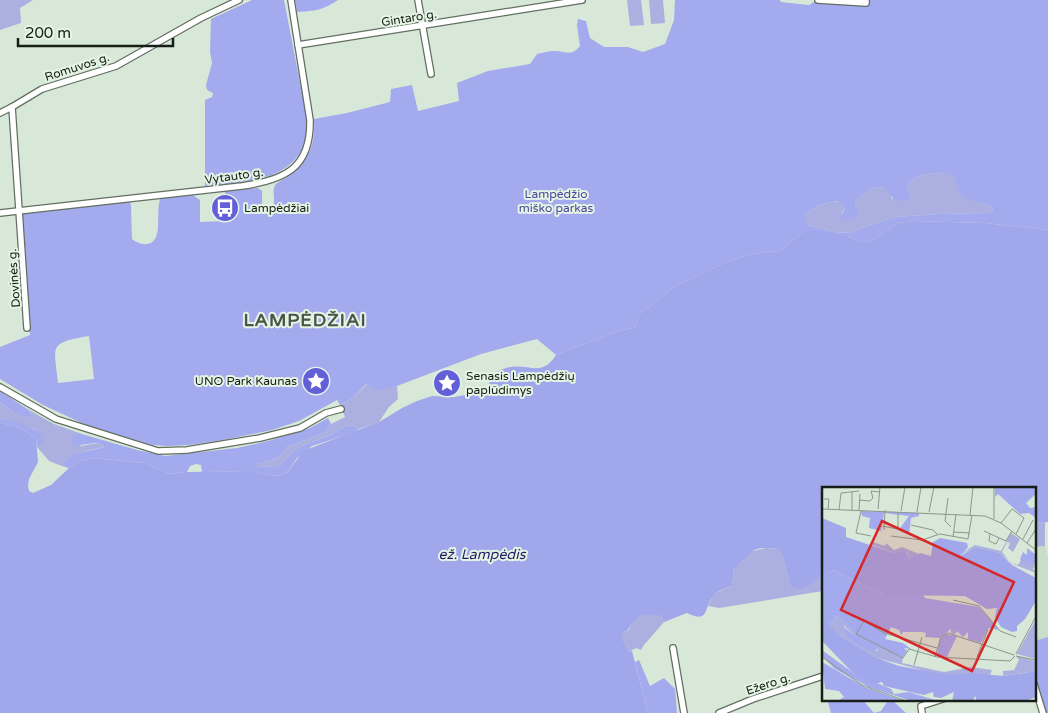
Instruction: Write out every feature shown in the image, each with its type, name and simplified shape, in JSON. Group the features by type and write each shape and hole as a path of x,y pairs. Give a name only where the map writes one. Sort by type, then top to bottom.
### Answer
{"street":[{"name":"Romuvos g.","path":"0,112 42,89 116,66 201,18 240,0"},
{"name":"Vytauto g.","path":"0,213 242,186 268,182 288,173 304,156 310,132 310,120 291,0"},
{"path":"418,0 431,74"},
{"name":"Gintaro g.","path":"298,45 582,0"},
{"path":"818,0 866,2"},
{"name":"Dovinės g.","path":"12,107 27,328"},
{"path":"0,387 56,419 158,451 187,450 260,438 300,428 326,413 342,408"},
{"path":"673,648 684,713"},
{"name":"Ežero g.","path":"720,713 753,699 822,676"},
{"path":"1036,690 1043,713"},
{"path":"922,713 921,706 940,700"}],"shaded area":[{"path":"0,0 33,0 20,8 21,23 0,30"},
{"path":"627,0 641,0 644,25 630,26"},
{"path":"649,0 663,0 665,23 651,24"},
{"path":"941,172 951,174 964,198 984,203 993,209 988,213 895,217 852,233 834,232 808,225 804,221 804,216 812,209 820,205 840,201 845,208 841,214 855,207 857,199 873,188 884,187 889,191 892,199 910,194 907,188 917,177"},
{"path":"367,384 378,389 397,386 398,399 389,407 379,422 359,429 352,425 344,427 329,436 306,444 290,454 280,466 257,467 257,464 278,458 287,447 326,432 331,424 345,417 340,405 354,397"},
{"path":"0,402 15,413 31,415 29,410 54,424 82,434 75,435 73,439 81,446 96,444 104,447 75,454 62,466 49,461 37,447 42,445 35,429 0,419"},
{"path":"1045,522 1045,546 1036,547 1036,523"},
{"path":"1045,546 1048,557 1048,637 1036,640 1036,547"},
{"path":"766,548 778,549 783,557 790,586 794,588 817,579 822,574 822,591 719,608 708,606 714,594 732,585 734,569 749,552"},
{"path":"648,613 661,616 664,622 641,650 636,648 629,652 622,638 622,632 628,631 635,618"}],"green space":[{"path":"252,0 284,0 306,114 304,145 297,157 288,166 265,177 213,187 205,186 205,100 212,97 213,93 207,90 206,85 212,63 210,52 211,19"},
{"path":"295,0 338,0 319,9 297,12"},
{"name":"Lampėdžio miško parkas","path":"675,0 780,0 781,2 809,5 817,0 1048,0 1048,230 985,223 912,221 899,223 871,241 861,242 848,236 801,234 780,251 752,254 729,261 672,288 653,305 641,312 634,328 621,330 556,355 537,339 481,354 397,386 378,390 366,384 354,397 340,405 337,400 299,421 272,430 189,445 152,445 86,425 43,405 0,379 0,347 30,335 22,215 24,213 130,201 132,239 139,243 147,244 156,238 161,197 191,194 200,200 200,222 224,221 225,192 227,190 258,188 262,191 262,210 264,214 268,213 273,208 276,184 289,176 302,163 310,151 314,119 390,102 391,89 412,85 418,111 459,101 457,83 488,71 530,64 537,54 553,51 570,53 577,50 580,46 578,19 586,21 590,38 604,47 628,47 643,52 665,44 674,20","holes":["941,172 952,176 963,197 986,204 993,209 988,213 895,217 852,233 834,232 808,225 805,221 804,216 812,209 839,201 845,208 840,219 844,221 849,218 853,220 857,218 858,213 855,207 857,199 873,188 884,187 895,201 906,201 909,199 910,194 907,188 913,180 917,177","89,336 94,379 58,383 55,361 57,348 66,341"]},
{"path":"0,391 29,410 31,415 28,417 15,413 0,402"},
{"path":"328,418 331,424 326,432 287,447 278,458 257,464 257,467 280,466 290,454 306,444 329,436 344,427 352,425 359,429 312,446 297,458 288,472 280,475 270,476 254,471 202,472 201,465 196,464 190,466 187,472 169,474 146,463 91,458 80,461 69,468 62,466 75,454 104,447 95,443 74,446 72,439 75,434 82,434 165,456 237,448 268,441 310,428"},
{"path":"0,419 20,423 34,429 42,439 42,445 37,447 36,439 19,427 0,423"},
{"path":"1048,637 1048,713 1045,713 1036,684 1036,640"},
{"path":"639,660 650,686 664,678 675,689 677,713 648,713 635,662"},
{"path":"863,700 874,713 831,713 828,702"},
{"path":"888,700 892,700 906,713 874,713 881,711"}],"water":[{"name":"ež. Lampėdis","path":"912,221 985,223 1048,230 1048,522 1036,523 1036,487 822,487 822,574 808,586 799,589 790,586 783,557 778,549 756,549 734,569 732,585 715,594 703,616 699,617 687,613 664,622 661,616 649,614 637,618 627,631 622,632 622,638 629,652 632,651 648,713 0,713 0,423 19,427 36,439 38,462 29,479 28,486 29,491 33,493 51,485 69,468 80,461 91,458 146,463 169,474 254,471 270,476 280,475 288,472 303,451 379,422 417,401 432,396 454,397 482,392 496,373 503,369 512,367 539,368 550,362 556,355 621,330 634,328 641,312 653,305 672,288 729,261 752,254 780,251 801,234 813,230 848,236 861,242 871,241 899,223"}],"place":[{"name":"Lampėdžiai","path":"225,208"},
{"name":"UNO Park Kaunas","path":"316,381"},
{"name":"Senasis Lampėdžių paplūdimys","path":"447,383"}],"district":[{"name":"LAMPĖDŽIAI","path":"305,320"}]}
